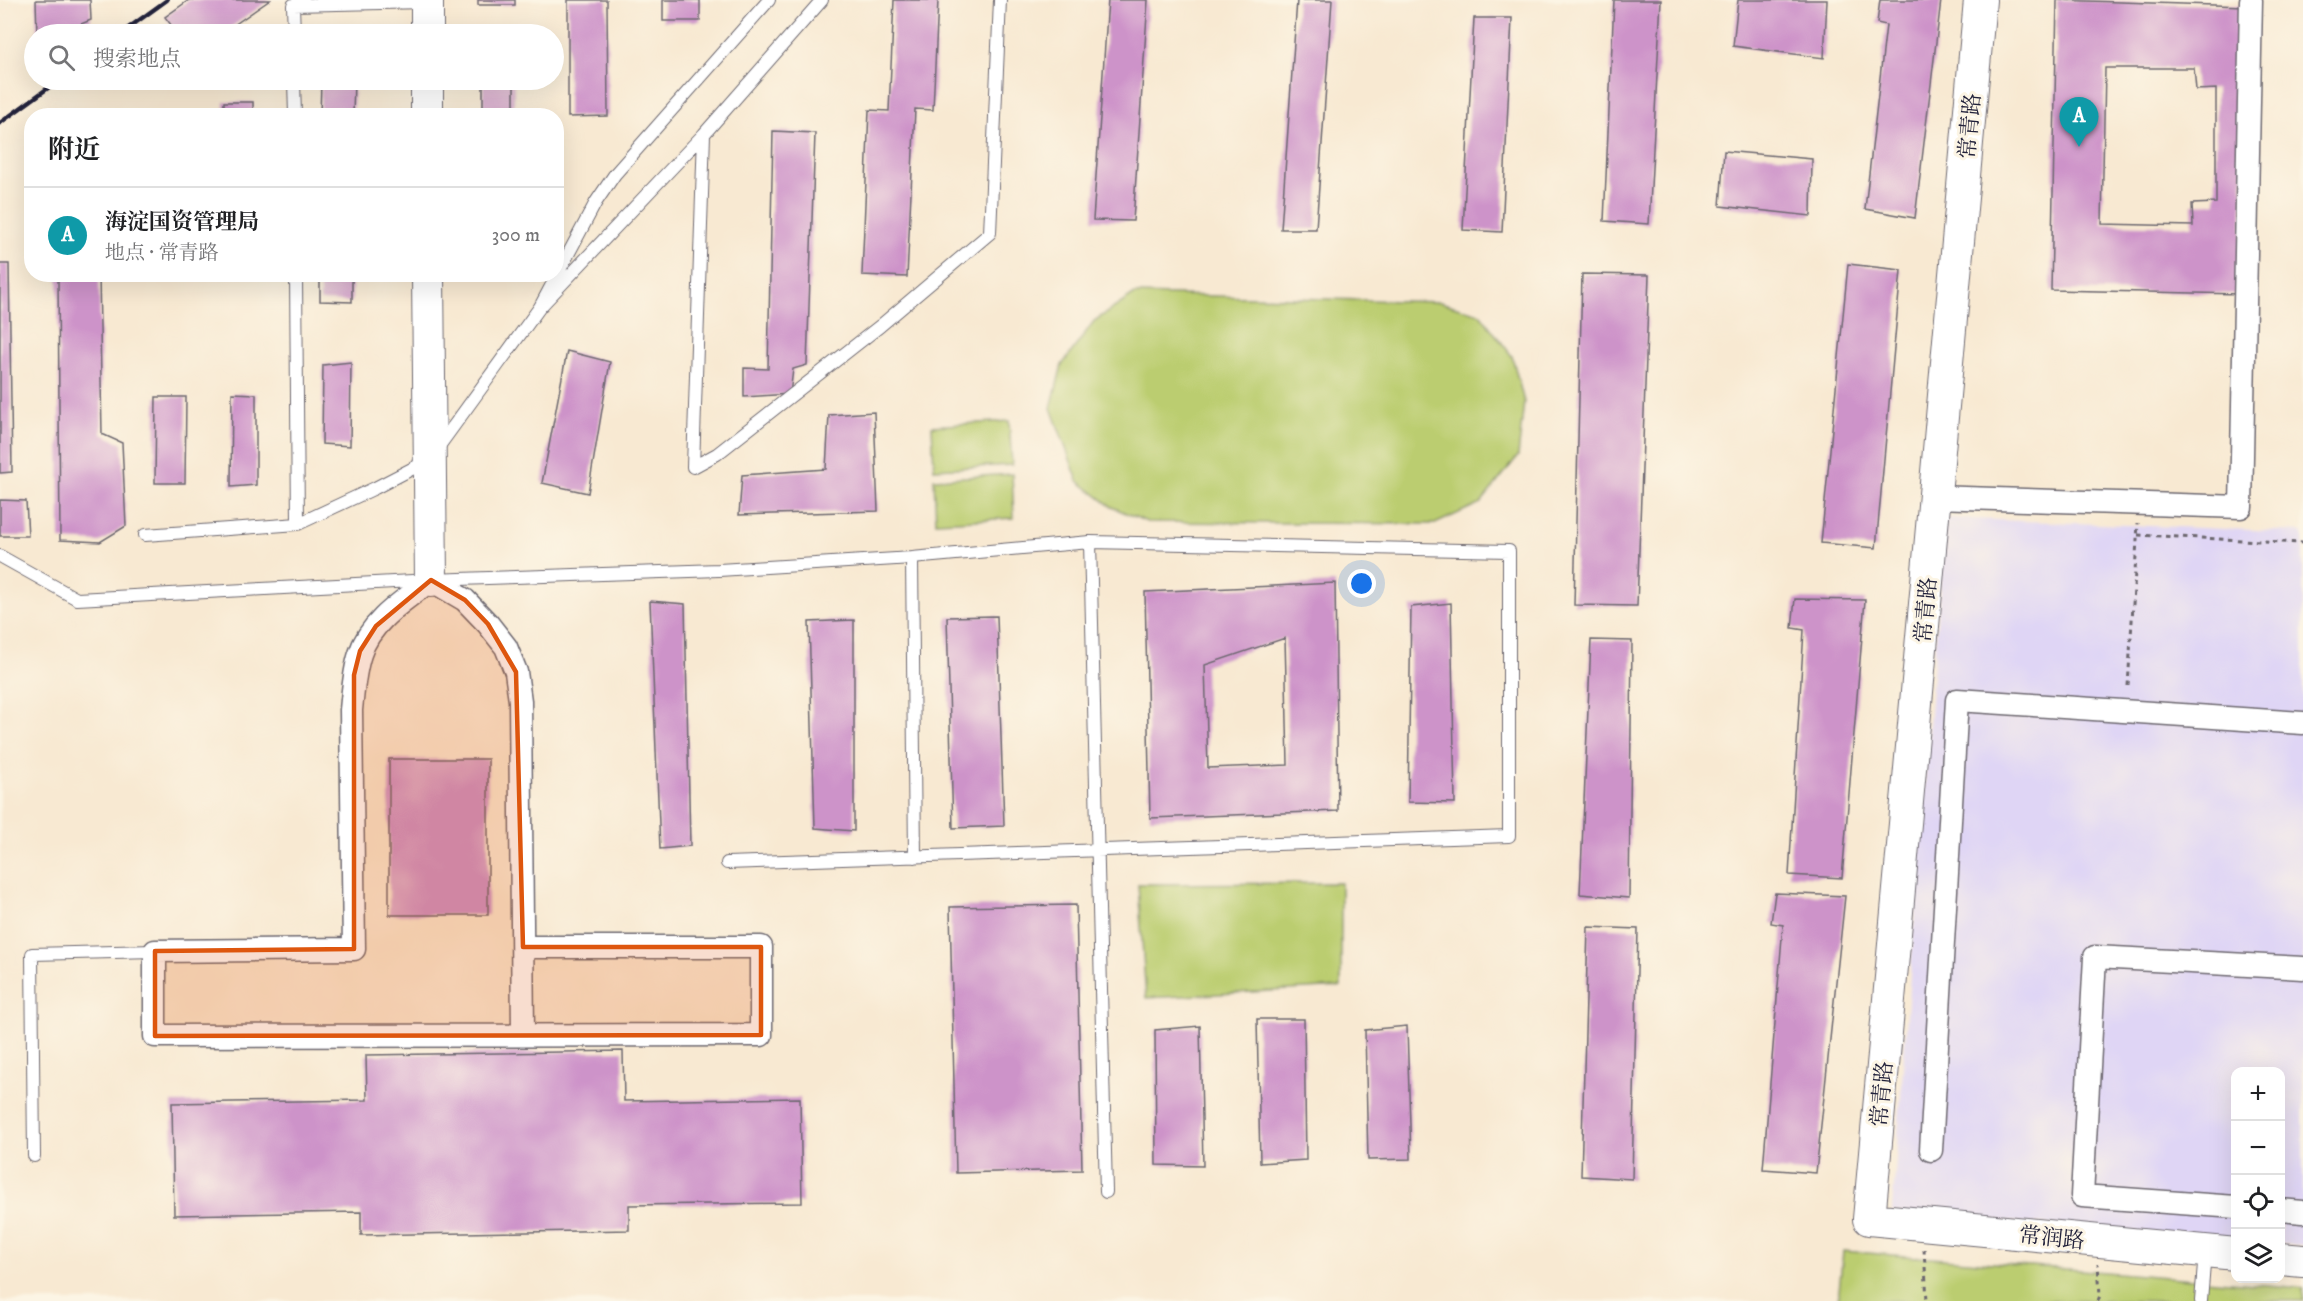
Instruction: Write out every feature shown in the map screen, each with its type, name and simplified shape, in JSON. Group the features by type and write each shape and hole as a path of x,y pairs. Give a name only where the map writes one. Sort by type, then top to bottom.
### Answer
{"street":[{"name":"常青路","path":"1869,1219 1980,0"},
{"path":"1935,497 2241,507 2251,0"},
{"path":"427,1 427,24"},
{"path":"427,90 427,108"},
{"path":"428,282 431,580"},
{"path":"431,580 465,600 488,624 506,647 516,672 520,701 523,1035"},
{"path":"431,580 395,607 376,626 360,651 354,675 351,710 354,948 155,951 155,1036 761,1035 761,947 523,947"},
{"path":"1931,1150 1957,700 2303,723"},
{"path":"2231,1207 2082,1196 2095,957 2303,968"},
{"path":"2285,1210 2303,1212"},
{"name":"常润路","path":"1869,1219 2231,1254"},
{"path":"2285,1259 2303,1261"}],"lane":[{"path":"564,262 596,202 615,174 770,0"},
{"path":"564,282 704,134 822,0"},
{"path":"704,134 693,467 717,454 871,334 990,233 1000,0"},
{"path":"294,24 294,5 427,1"},
{"path":"294,90 295,108"},
{"path":"296,282 298,524"},
{"path":"540,307 553,282"},
{"path":"145,535 298,524 375,489 429,460 540,307 564,282"},
{"path":"0,556 77,599 431,580 720,570 912,558 1090,542 1509,551 1509,836 727,863"},
{"path":"1090,542 1106,1192"},
{"path":"912,558 915,857"},
{"path":"34,1156 33,954 155,951"},
{"path":"2201,1301 2205,1251"}],"path":[{"path":"2128,686 2138,535 2303,543"},
{"path":"1922,1224 1927,1301"},
{"path":"2097,1241 2100,1295 2098,1301"}],"highlighted area":[{"path":"431,580 465,600 488,624 516,672 523,947 761,947 761,1035 155,1036 155,951 354,949 354,675 360,651 376,626"}],"shaded area":[{"path":"1945,518 2303,532 2303,1245 2285,1244 2285,1067 2231,1067 2231,1240 1892,1212"}],"green space":[{"path":"1135,294 1440,302 1480,314 1512,356 1524,402 1518,456 1481,503 1435,524 1147,522 1112,507 1078,481 1051,408 1062,365 1094,321"},
{"path":"1009,421 1012,465 934,469 932,426"},
{"path":"1012,474 1014,518 936,522 934,479"},
{"path":"1341,883 1341,987 1146,998 1138,884"},
{"path":"1843,1251 2303,1288 2303,1301 1838,1301"}],"building":[{"path":"36,0 90,0 91,20 81,24 37,24"},
{"path":"189,0 270,0 235,24 170,24 165,17"},
{"path":"478,0 515,0 515,5 478,5"},
{"path":"568,0 607,0 608,116 568,117"},
{"path":"663,0 700,0 700,21 663,21"},
{"path":"894,0 938,0 933,110 915,109 907,277 862,275 869,110 889,111"},
{"path":"1108,0 1148,0 1133,221 1093,220"},
{"path":"1297,0 1332,0 1316,229 1281,229"},
{"path":"1614,0 1661,0 1649,224 1604,221"},
{"path":"1738,0 1827,0 1824,58 1733,46"},
{"path":"1880,0 1941,0 1915,218 1865,209 1886,25 1877,23"},
{"path":"2057,0 2245,6 2241,294 2051,290","holes":["2105,68 2194,68 2196,90 2216,89 2216,203 2192,204 2193,226 2102,224"]},
{"path":"1474,18 1512,18 1502,232 1463,230"},
{"path":"321,90 354,90 353,108 320,108"},
{"path":"483,90 514,90 514,108 483,108"},
{"path":"224,102 253,102 253,108 224,108"},
{"path":"773,131 815,133 807,365 793,369 790,394 744,397 744,368 768,369"},
{"path":"1724,151 1812,159 1811,216 1720,206"},
{"path":"0,264 9,264 12,472 0,473"},
{"path":"1848,264 1901,270 1876,548 1821,543"},
{"path":"1582,274 1649,275 1637,606 1574,605"},
{"path":"58,282 99,282 102,434 122,443 126,526 100,542 60,540"},
{"path":"320,282 352,282 352,302 320,301"},
{"path":"567,351 610,362 588,493 542,483"},
{"path":"351,362 350,446 322,444 323,365"},
{"path":"232,393 256,394 256,485 231,487"},
{"path":"156,397 186,397 185,483 155,483"},
{"path":"874,412 878,511 739,515 742,475 826,469 829,415"},
{"path":"0,500 26,501 28,536 0,536"},
{"path":"1335,583 1338,811 1150,818 1145,592","holes":["1285,638 1288,765 1208,768 1205,665"]},
{"path":"1795,599 1865,600 1842,878 1789,875 1804,630 1792,628"},
{"path":"650,601 685,604 690,846 660,849"},
{"path":"1451,603 1455,803 1408,802 1411,607"},
{"path":"997,616 1004,826 953,828 947,617"},
{"path":"854,620 854,831 815,828 809,622"},
{"path":"1591,640 1632,641 1629,898 1580,894"},
{"path":"389,759 488,759 488,915 389,915"},
{"path":"1775,893 1845,896 1816,1173 1763,1169 1783,925 1771,923"},
{"path":"1076,905 1082,1170 956,1173 950,907"},
{"path":"1588,927 1638,929 1632,1179 1581,1176"},
{"path":"1257,1019 1304,1019 1306,1160 1260,1163"},
{"path":"1200,1026 1203,1166 1156,1165 1155,1030"},
{"path":"1407,1026 1411,1159 1368,1160 1365,1030"},
{"path":"623,1051 624,1101 800,1098 802,1203 629,1205 629,1230 361,1235 361,1212 174,1215 172,1103 367,1100 366,1055"}],"railway":[{"path":"134,24 167,0"},
{"path":"0,123 45,90"}],"place":[{"name":"海淀国资管理局","path":"2079,147"}]}
